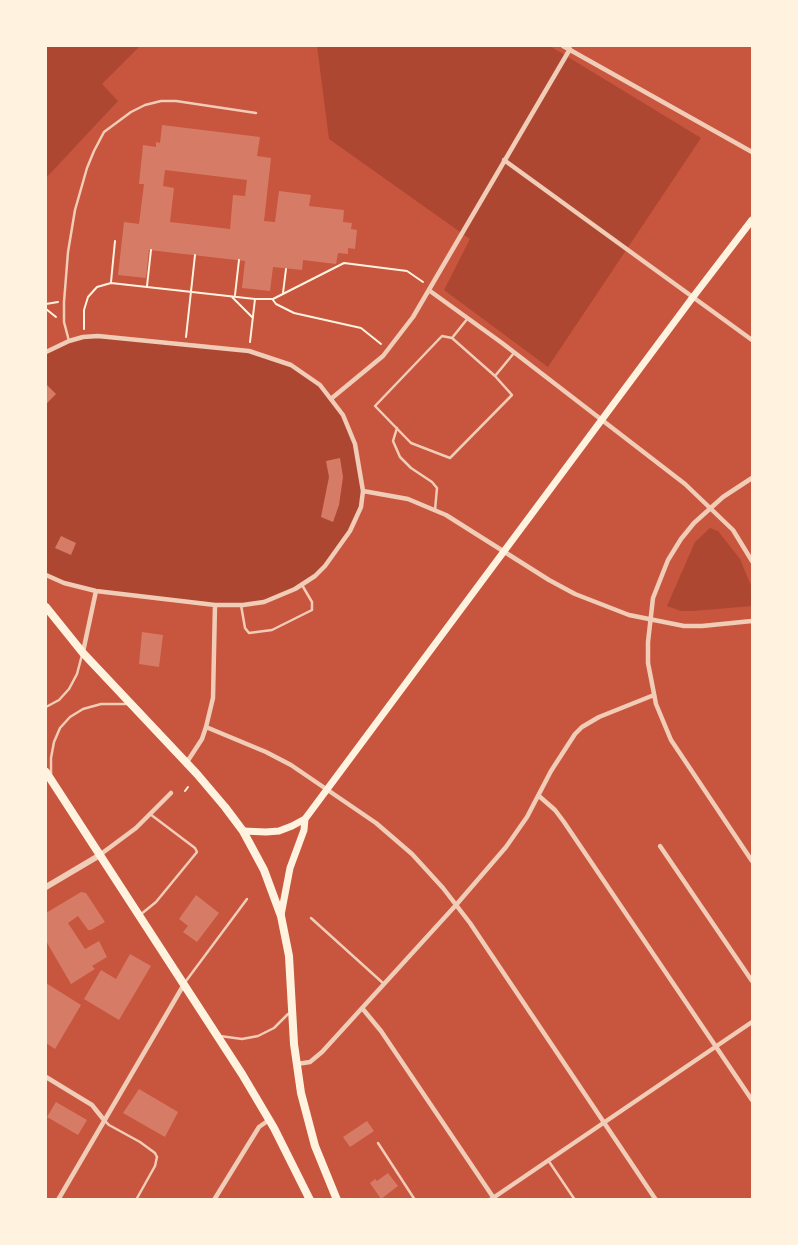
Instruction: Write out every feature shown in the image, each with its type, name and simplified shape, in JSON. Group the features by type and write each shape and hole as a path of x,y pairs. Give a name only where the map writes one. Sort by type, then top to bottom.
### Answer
{"highway":[{"path":"46,607 83,653 225,807 243,831 264,870 281,916 289,956 301,1093 310,1129 337,1199"},
{"path":"46,772 243,1074 310,1199"}],"main road":[{"path":"281,916 290,868 306,819 752,220"},
{"path":"243,831 279,831 306,819"}],"street":[{"path":"563,46 752,152"},
{"path":"332,398 388,350 413,317 570,49"},
{"path":"505,160 752,340"},
{"path":"430,291 676,476 733,530 752,561"},
{"path":"46,352 68,341 98,335 248,351 291,365 320,385 343,415 359,462 363,491 357,517 342,544 325,566 302,585 275,599 241,605 215,605 96,591 64,583 46,575"},
{"path":"752,478 710,508 688,531 668,560 653,598 649,620 648,663 656,705 671,740 752,861"},
{"path":"363,491 392,495 435,510 575,593 629,615 684,626 752,621"},
{"path":"83,653 96,591"},
{"path":"187,763 206,727 214,690 215,605"},
{"path":"297,1064 316,1058 506,847 527,817 575,734 598,717 654,695"},
{"path":"206,727 279,758 376,823 428,871 456,905 656,1199"},
{"path":"46,887 100,855 136,828 171,793"},
{"path":"539,796 564,822 752,1100"},
{"path":"660,846 752,981"},
{"path":"58,1199 184,984"},
{"path":"362,1008 381,1031 492,1199 752,1022"},
{"path":"46,1077 92,1105 104,1119"},
{"path":"217,1198 258,1127 269,1120"}],"lane":[{"path":"68,341 64,302 75,210 86,168 104,132 131,112 145,105 161,102 256,113"},
{"path":"452,338 468,318"},
{"path":"442,336 452,338 512,395 450,458 411,443 375,406 442,336"},
{"path":"495,376 514,352"},
{"path":"397,428 393,442 400,457 437,488 435,510"},
{"path":"241,605 244,628 249,633 272,630 312,610 312,602 302,585"},
{"path":"46,707 59,700 69,689 83,653"},
{"path":"52,782 52,748 56,735 65,723 76,713 91,706 131,704"},
{"path":"139,915 156,902 197,852 150,814"},
{"path":"184,984 247,899"},
{"path":"311,918 384,984"},
{"path":"217,1035 234,1039 258,1036 280,1024 293,1007"},
{"path":"104,1119 109,1125 140,1142 157,1157 155,1166 136,1199"},
{"path":"378,1143 415,1199"},
{"path":"548,1160 575,1199"}],"path":[{"path":"111,283 115,241"},
{"path":"147,287 151,250"},
{"path":"185,344 195,255"},
{"path":"233,296 239,260"},
{"path":"83,337 84,310 88,297 97,287 111,283 272,299 344,263 407,271 422,280 430,291"},
{"path":"282,294 286,269"},
{"path":"233,296 253,318"},
{"path":"248,351 255,299"},
{"path":"272,299 294,313 361,328 388,350"},
{"path":"46,304 64,302"},
{"path":"46,309 64,322"},
{"path":"185,792 188,787"}],"shaded area":[{"path":"46,46 140,46 102,84 118,101 46,178"},
{"path":"317,46 550,46 701,138 548,367 444,290 470,239 329,139"},
{"path":"98,336 249,351 277,359 305,374 332,398 350,430 363,491 361,507 350,531 315,576 275,599 230,605 86,590 46,575 46,351 69,341"},
{"path":"710,528 718,531 740,559 752,588 752,606 681,611 667,606 695,542"}],"building":[{"path":"162,125 260,137 257,156 271,158 264,221 275,222 279,191 311,195 309,206 344,210 343,222 352,223 351,229 357,230 355,249 348,248 348,254 338,253 336,264 303,260 302,270 273,267 270,291 242,288 245,261 149,250 146,278 118,275 124,222 139,224 144,184 139,184 143,145 156,147 156,142 160,143","holes":["165,170 247,180 245,196 233,195 230,229 170,222 174,188 163,186"]},
{"path":"46,384 56,394 46,404"},
{"path":"340,458 343,477 339,505 333,522 321,517 329,477 326,461"},
{"path":"61,536 76,543 71,555 55,548"},
{"path":"142,632 163,635 159,667 139,664"},
{"path":"81,892 86,893 105,922 91,930 88,930 78,916 68,923 85,949 99,941 107,957 92,966 95,969 71,984 46,941 46,913"},
{"path":"196,895 219,913 197,942 183,932 188,926 179,919"},
{"path":"130,954 151,966 119,1020 84,999 101,970 116,979"},
{"path":"46,983 81,1005 55,1049 46,1043"},
{"path":"139,1089 178,1112 165,1137 123,1113"},
{"path":"56,1102 87,1120 78,1135 47,1117"},
{"path":"367,1121 374,1131 350,1147 343,1137"},
{"path":"388,1173 398,1186 381,1199 370,1183"}]}
